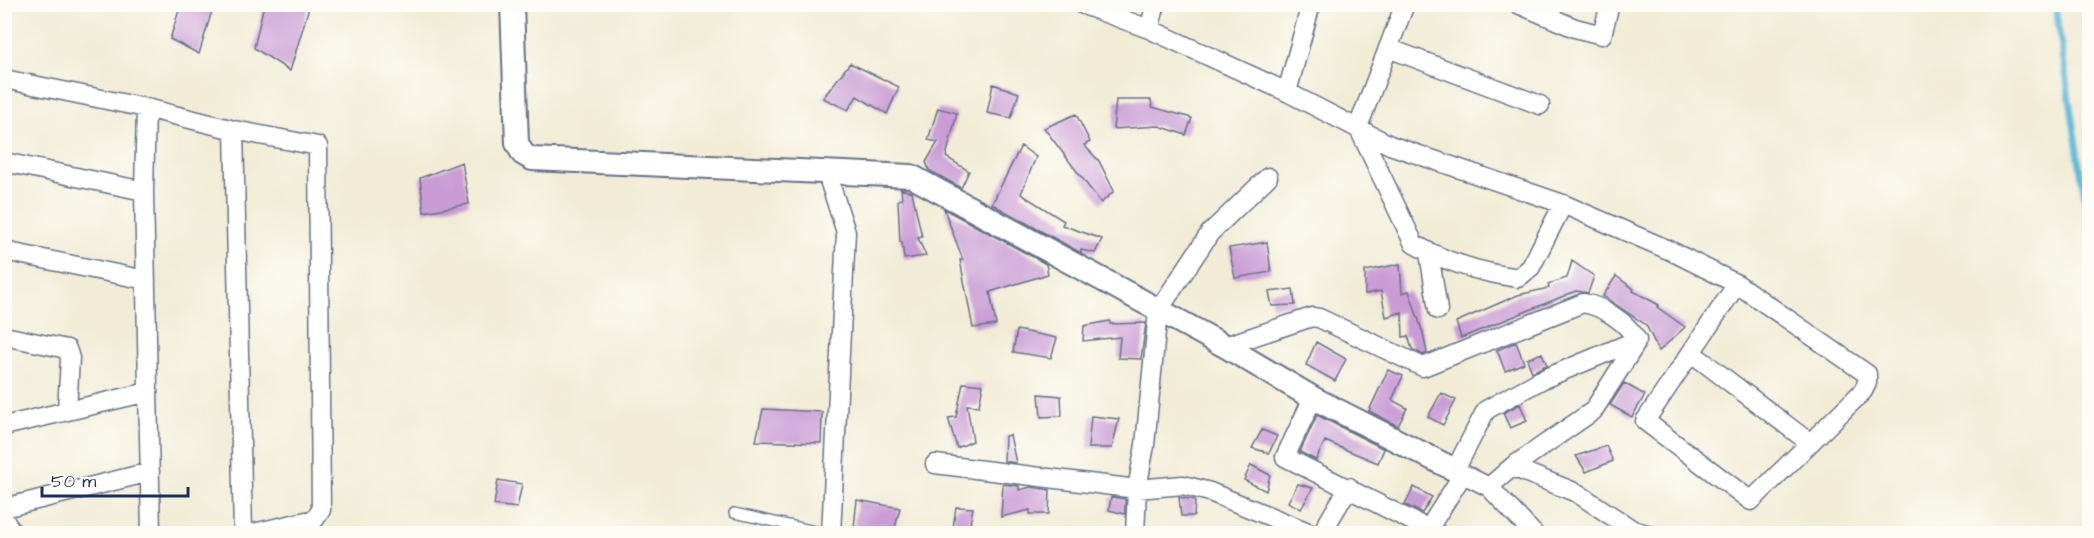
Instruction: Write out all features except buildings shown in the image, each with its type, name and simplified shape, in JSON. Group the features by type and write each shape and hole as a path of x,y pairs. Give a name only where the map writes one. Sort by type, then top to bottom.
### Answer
{"street":[{"path":"512,4 518,143 523,154 532,159 910,176 1225,346 1313,398 1489,487 1534,534"},
{"path":"1081,4 1149,29 1287,92 1359,127 1390,145 1563,204 1671,251 1737,284 1866,374 1867,383 1863,391 1751,501 1645,421 1693,354 1737,284"},
{"path":"1149,29 1156,4"},
{"path":"1405,4 1359,127 1414,244 1429,253 1495,275 1518,278 1531,267 1563,204"},
{"path":"1518,4 1575,28 1602,35 1610,4"},
{"path":"1287,92 1308,6"},
{"path":"1388,48 1540,105"},
{"path":"4,79 146,108 234,130 318,146 321,510 315,519 249,534"},
{"path":"146,108 144,191 151,534"},
{"path":"234,130 243,534"},
{"path":"4,162 144,191"},
{"path":"827,174 846,232 830,534"},
{"path":"1135,534 1137,489 1145,444 1158,311 1210,233 1268,177"},
{"path":"4,251 146,280"},
{"path":"1429,253 1438,310"},
{"path":"1225,346 1312,317 1319,318 1423,367 1583,303 1593,305 1631,329 1637,340"},
{"path":"4,336 67,349 70,358 67,411"},
{"path":"1489,487 1512,467 1593,411 1637,340"},
{"path":"1313,398 1285,457 1433,531 1486,410 1541,380 1637,340"},
{"path":"1693,354 1810,443"},
{"path":"4,426 148,392"},
{"path":"934,464 1137,489 1173,484 1210,492 1313,534"},
{"path":"1512,467 1577,494 1633,530 1647,534"},
{"path":"4,508 150,472"},
{"path":"1321,534 1349,487"},
{"path":"4,520 14,534"}],"lane":[{"path":"734,513 830,534"}],"waterway":[{"path":"2055,4 2090,234"}]}
